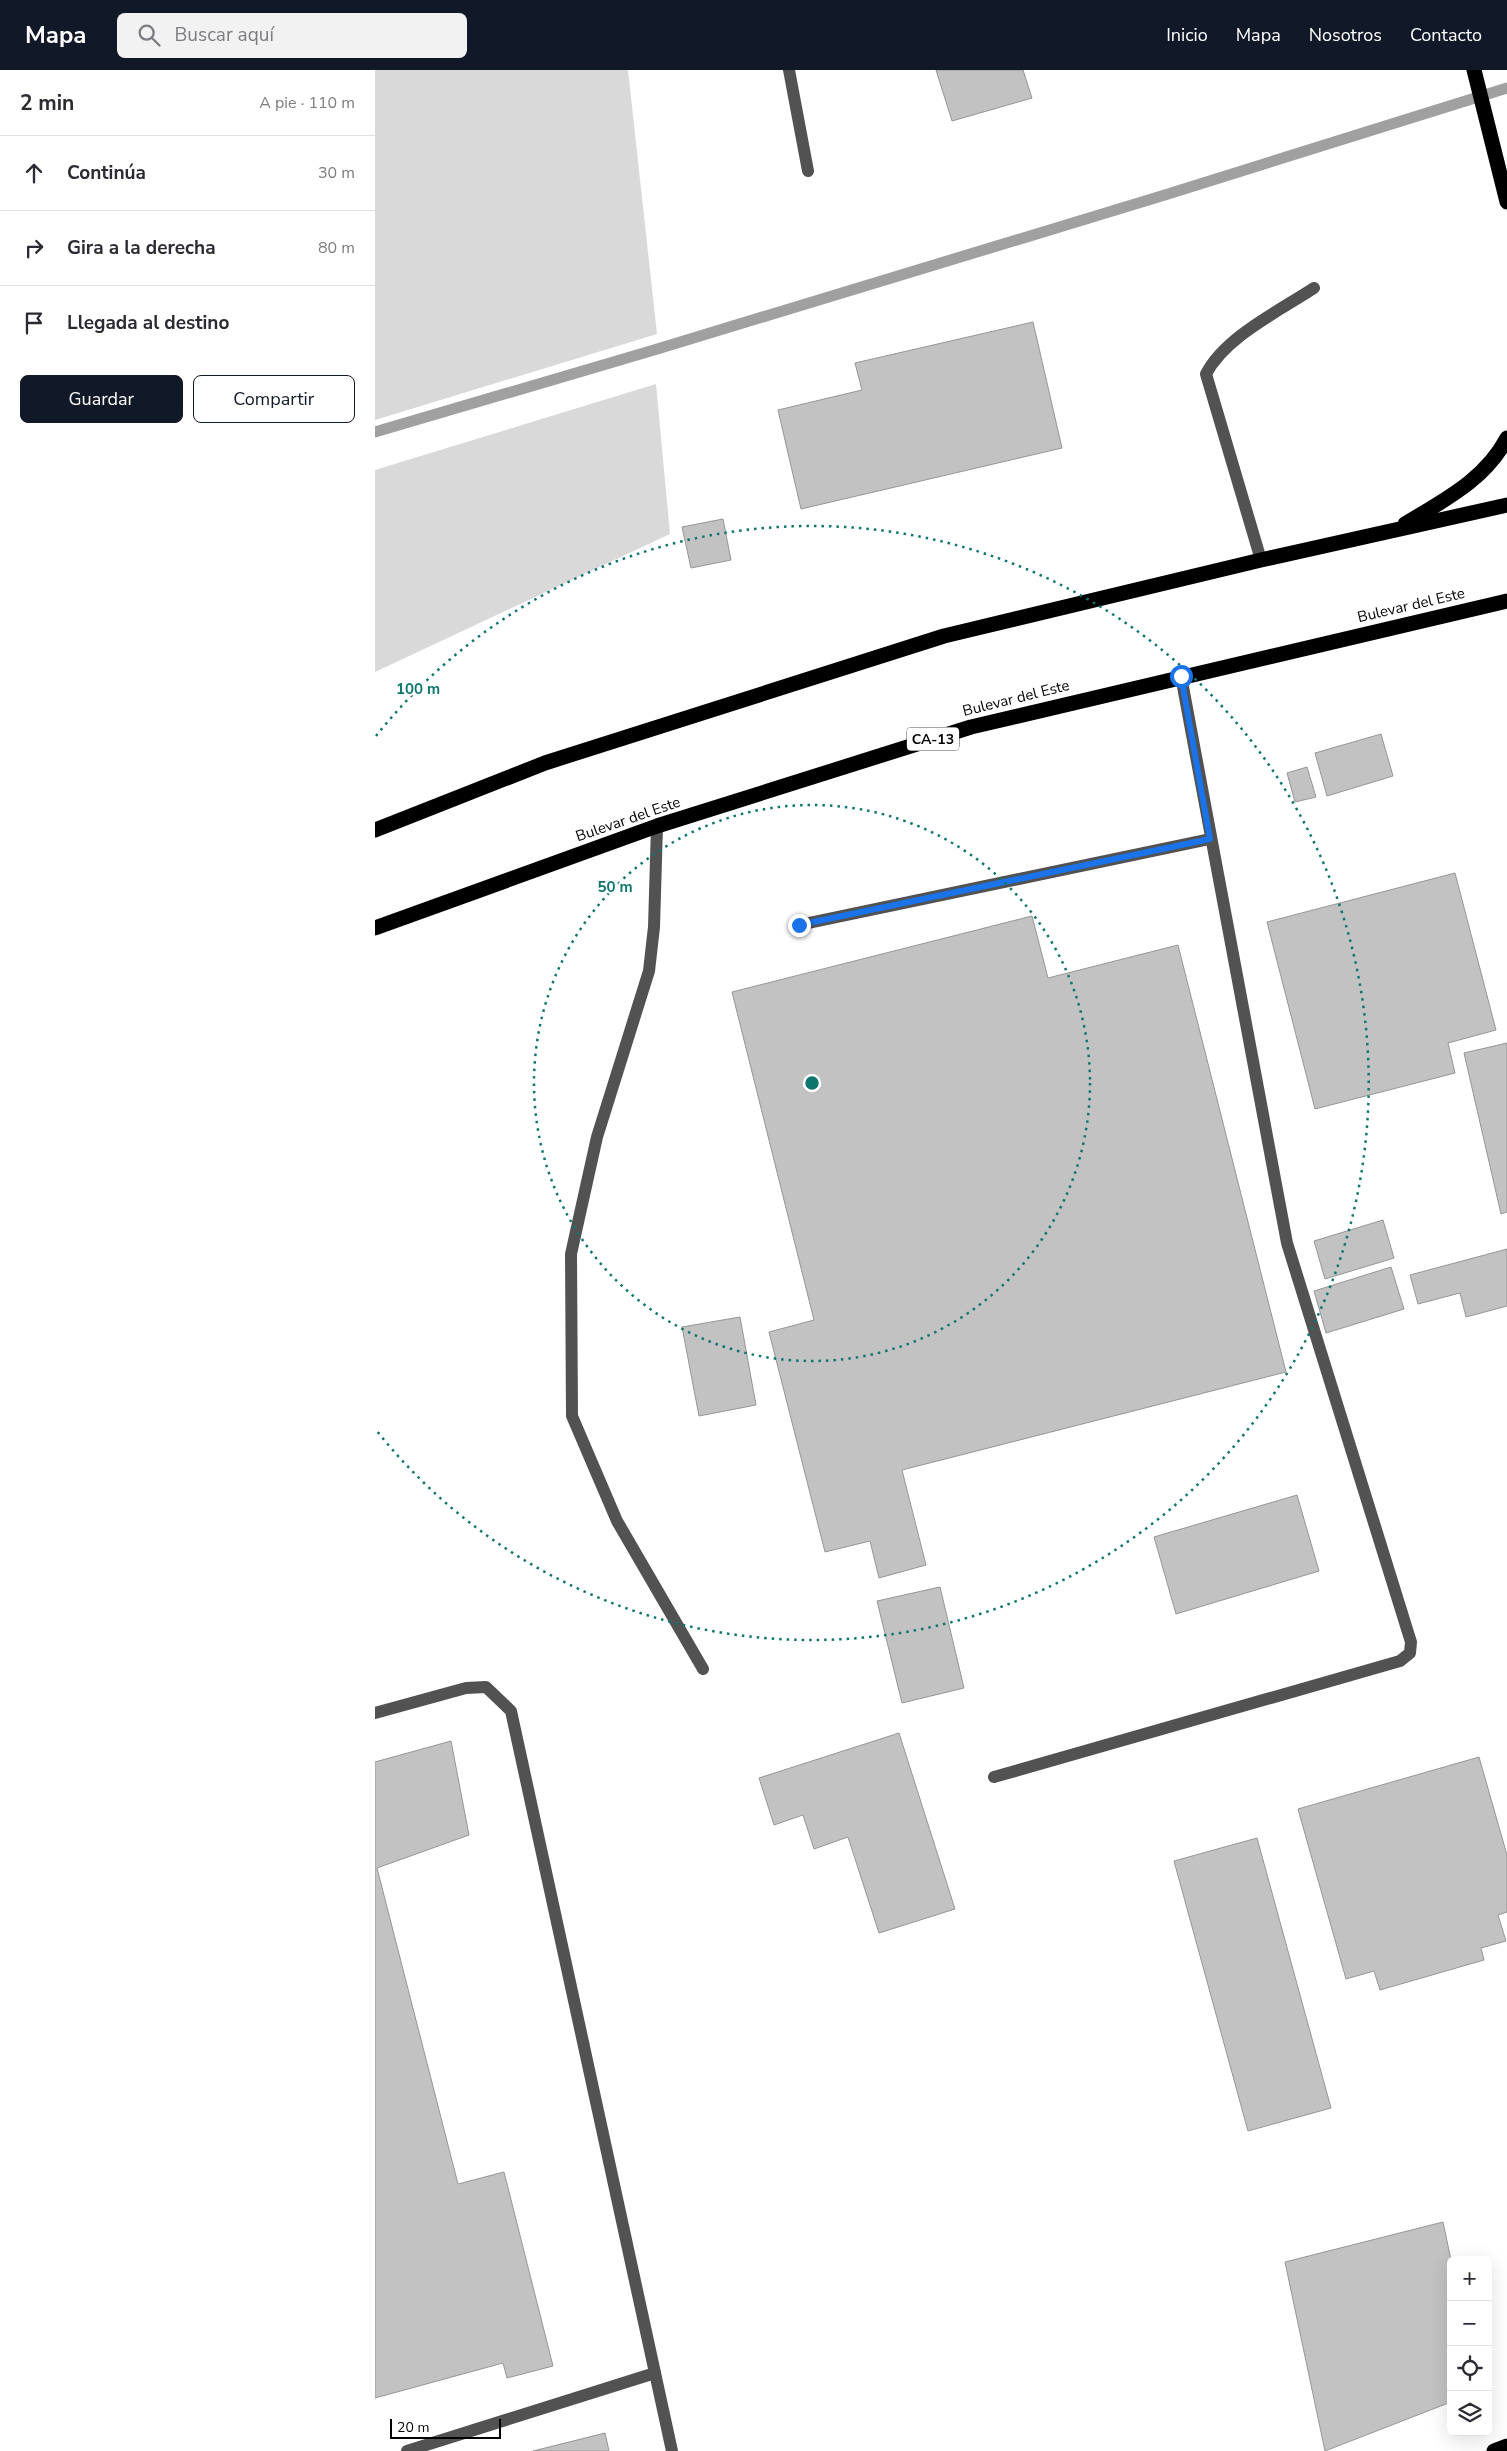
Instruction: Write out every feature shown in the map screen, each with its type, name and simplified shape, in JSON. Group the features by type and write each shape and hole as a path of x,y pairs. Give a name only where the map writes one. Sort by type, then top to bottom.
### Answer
{"highway":[{"path":"1474,70 1507,202"},
{"path":"1394,531 1462,490 1487,467 1507,438"},
{"path":"375,830 545,763 944,636 1261,560 1507,505"},
{"name":"Bulevar del Este","path":"375,928 657,826 971,727 1181,676 1507,601"},
{"path":"1493,2451 1507,2446"}],"lane":[{"path":"789,70 808,171"},
{"path":"1261,560 1206,374 1214,358 1227,345 1314,288"},
{"path":"994,1777 1399,1661 1410,1653 1411,1642 1287,1244 1181,676"},
{"path":"657,826 654,927 649,971 597,1137 571,1254 571,1416 617,1521 703,1669"},
{"path":"799,925 1210,839"},
{"path":"375,1713 466,1688 486,1688 511,1711 673,2451"},
{"path":"407,2451 655,2373"}],"shaded area":[{"path":"375,70 628,70 657,334 375,420"},
{"path":"656,384 670,534 375,672 375,470"}],"building":[{"path":"936,70 1023,70 1032,98 952,121"},
{"path":"1033,322 1062,448 801,509 778,410 862,390 855,363"},
{"path":"723,519 731,560 691,568 682,527"},
{"path":"1381,734 1393,776 1327,796 1315,753"},
{"path":"1307,767 1316,797 1295,802 1287,773"},
{"path":"1455,873 1496,1030 1448,1043 1455,1073 1315,1109 1267,922"},
{"path":"1032,916 1048,978 1178,945 1286,1372 902,1470 926,1565 879,1578 870,1541 825,1552 769,1332 814,1320 732,992"},
{"path":"1507,1043 1507,1212 1501,1214 1464,1053"},
{"path":"1383,1220 1394,1258 1325,1279 1314,1241"},
{"path":"1507,1249 1507,1306 1466,1317 1460,1293 1418,1304 1410,1275"},
{"path":"1391,1267 1404,1309 1326,1333 1314,1291"},
{"path":"740,1317 756,1405 699,1416 682,1327"},
{"path":"1297,1495 1319,1571 1176,1614 1154,1537"},
{"path":"940,1587 964,1688 902,1703 877,1601"},
{"path":"899,1733 955,1909 879,1933 848,1837 814,1849 803,1815 774,1825 759,1778"},
{"path":"451,1741 469,1835 377,1868 458,2184 504,2172 553,2366 507,2378 503,2363 375,2398 375,1762"},
{"path":"1479,1757 1507,1855 1507,1912 1498,1915 1506,1941 1481,1948 1484,1960 1380,1990 1374,1971 1346,1979 1298,1809"},
{"path":"1257,1838 1331,2108 1248,2131 1174,1861"},
{"path":"1443,2222 1450,2256 1447,2256 1447,2404 1325,2451 1285,2262"},
{"path":"605,2433 609,2451 533,2451"}],"waterway":[{"path":"375,432 654,350 1168,194 1507,88"}],"route":[{"path":"799,925 1210,839 1181,676"}]}
